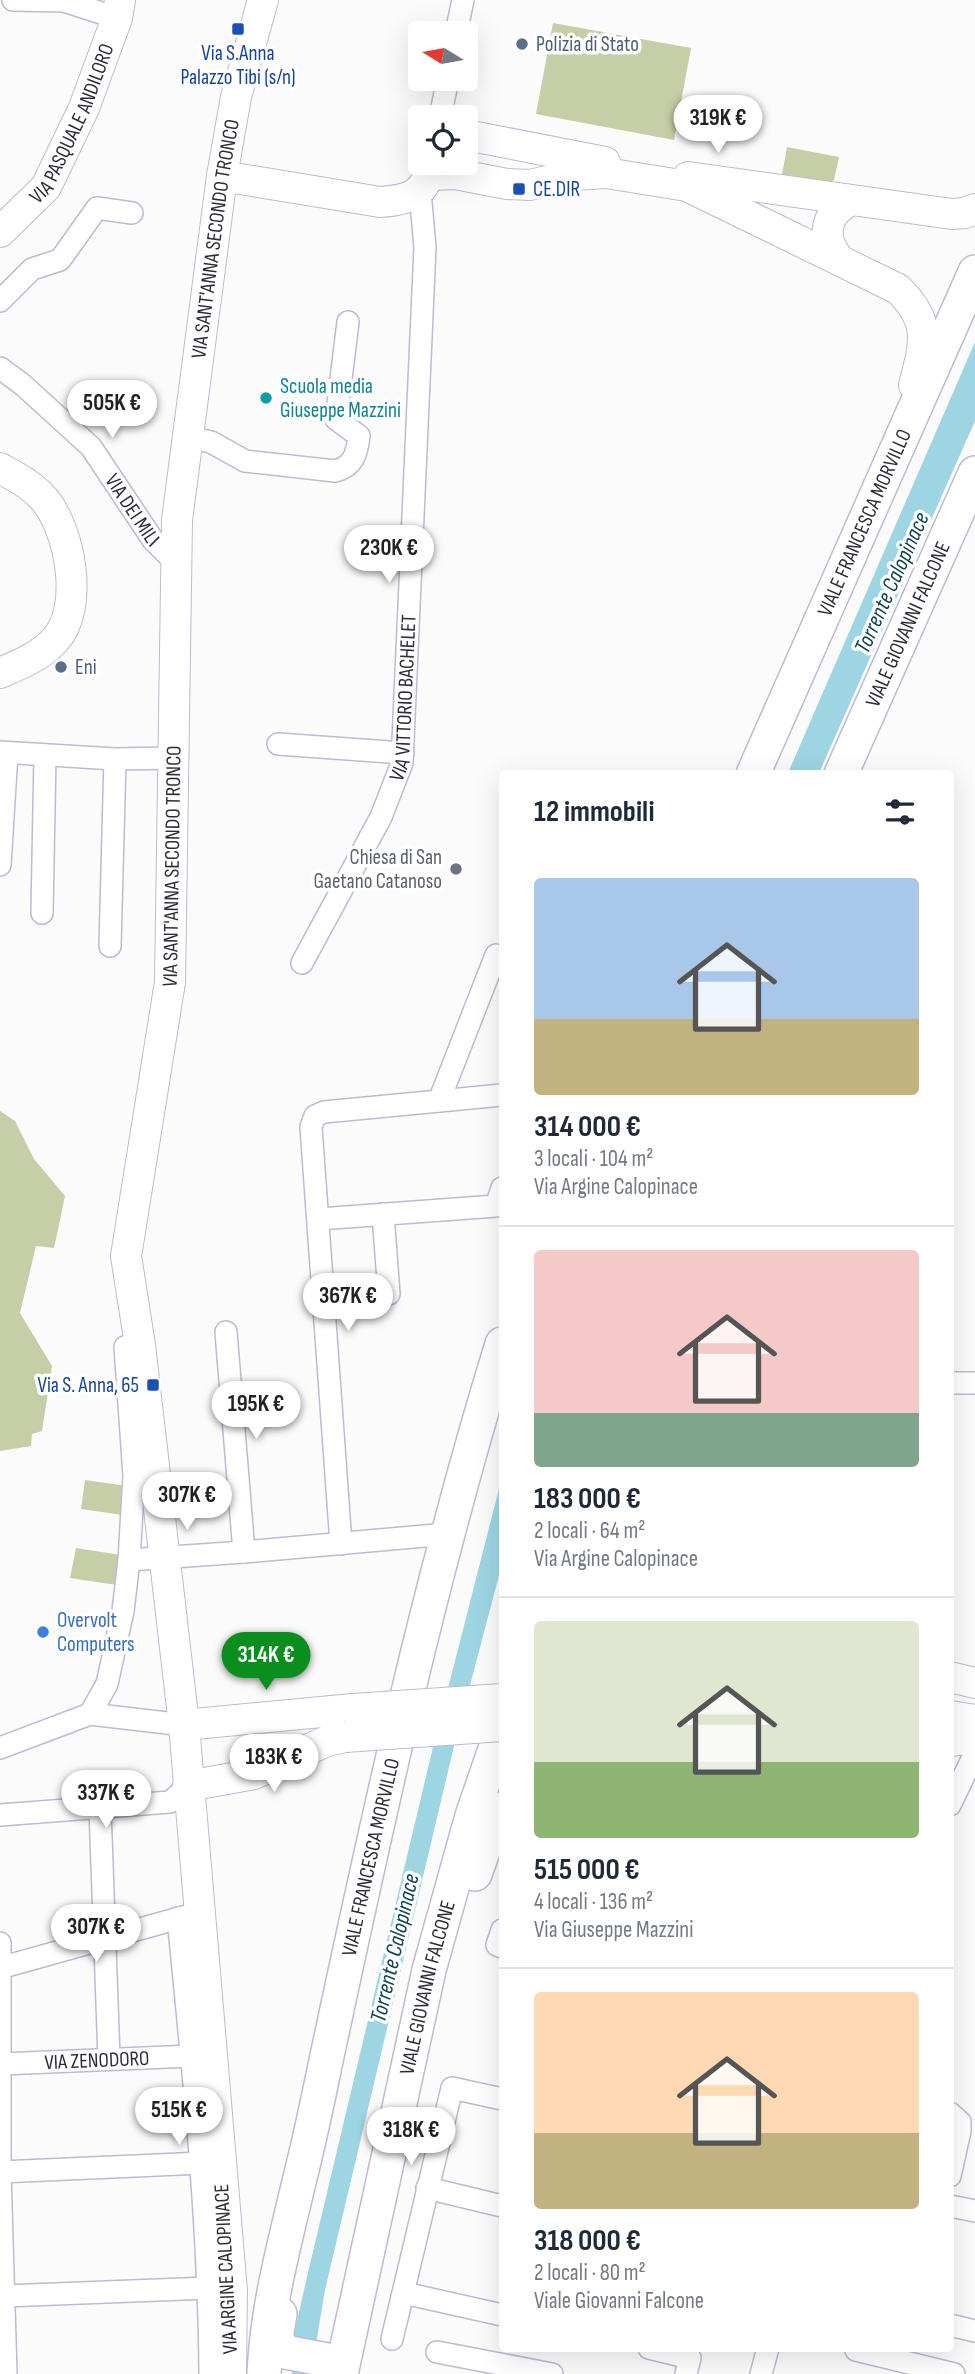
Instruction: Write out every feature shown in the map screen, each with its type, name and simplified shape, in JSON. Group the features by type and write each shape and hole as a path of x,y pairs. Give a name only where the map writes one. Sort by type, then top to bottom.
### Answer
{"main road":[{"name":"VIALE FRANCESCA MORVILLO","path":"755,770 975,272"},
{"name":"VIALE GIOVANNI FALCONE","path":"843,770 975,473"},
{"name":"VIALE FRANCESCA MORVILLO","path":"275,2363 284,2286 307,2192 305,2160 387,1776 446,1534 499,1354"},
{"name":"VIALE GIOVANNI FALCONE","path":"337,2365 429,1970 472,1816 499,1736"},
{"path":"429,1970 454,1938 486,1843 499,1815"},
{"path":"275,2363 337,2365"}],"street":[{"path":"13,0 64,0 118,9"},
{"name":"VIA SANT'ANNA SECONDO TRONCO","path":"164,1558 127,1245 170,982 177,520 222,176 236,97 263,0"},
{"path":"459,21 463,0"},
{"name":"VIA PASQUALE ANDILORO","path":"0,232 46,187 84,108 118,9"},
{"path":"478,138 673,174 849,201 952,214 975,209"},
{"path":"507,184 503,168 508,145"},
{"path":"546,182 550,167 549,152"},
{"path":"222,176 380,202 404,201 427,177 455,174 507,184 530,185 574,175 606,173 687,186 837,257 898,289 912,302 920,316 925,346 900,440"},
{"name":"VIA VITTORIO BACHELET","path":"302,963 381,817 402,763 427,177"},
{"path":"837,257 829,246 827,223 839,206 849,201"},
{"path":"0,301 32,269 60,260 97,208 132,213"},
{"path":"187,437 211,442 245,461 335,471 346,468 355,458 359,436 336,419 348,322"},
{"name":"VIA DEI MILI","path":"0,368 23,385 91,447 153,540 176,563"},
{"path":"0,468 33,488 55,515 68,553 71,598 66,622 55,640 32,658 0,673"},
{"path":"278,744 402,753"},
{"path":"0,865 4,753 115,759 174,758"},
{"path":"42,913 45,755"},
{"path":"110,946 115,759"},
{"path":"439,1101 496,955"},
{"path":"341,1544 311,1127 315,1116 324,1112 499,1095"},
{"path":"319,1219 496,1206 499,1197"},
{"path":"383,1214 389,1294"},
{"path":"226,1332 244,1552"},
{"path":"90,1714 107,1684 123,1611 134,1476 125,1347 140,1345"},
{"path":"954,1383 975,1383"},
{"path":"129,1560 446,1534"},
{"name":"VIA ARGINE CALOPINACE","path":"164,1558 184,1725 188,1786 188,1915 221,2290 231,2374"},
{"path":"954,1678 975,1683"},
{"path":"954,1690 975,1692"},
{"path":"0,1815 170,1802 188,1786 254,1774 327,1741 349,1723 499,1699"},
{"path":"0,1748 90,1714 184,1725 349,1723 499,1727"},
{"path":"954,1717 975,1720"},
{"path":"954,1741 975,1738"},
{"path":"954,1797 975,1753"},
{"path":"100,1809 109,2058"},
{"path":"1,1968 188,1915 192,2056 202,2162 221,2290 210,2374"},
{"path":"0,1943 0,2172 6,2374"},
{"name":"VIA ZENODORO","path":"1,2064 192,2056"},
{"path":"392,2339 452,2088 499,2098"},
{"path":"954,2117 960,2122 960,2130 954,2158"},
{"path":"4,2296 221,2290 250,2294 257,2290 265,2274 288,2187 305,2160"},
{"path":"0,2172 202,2162"},
{"path":"427,2188 499,2205"},
{"path":"954,2207 975,2211"},
{"path":"404,2293 499,2314"},
{"path":"954,2326 975,2331"},
{"path":"437,2352 552,2374"},
{"path":"665,2352 690,2358 686,2374"},
{"path":"761,2374 767,2352"},
{"path":"864,2352 954,2374"}],"green space":[{"path":"553,23 691,48 674,140 536,114"},
{"path":"787,147 839,157 834,180 827,185 781,180"},
{"path":"0,1111 15,1121 34,1159 65,1196 54,1248 36,1246 20,1313 52,1366 42,1431 32,1434 31,1446 0,1451"},
{"path":"85,1480 127,1486 123,1515 81,1509"},
{"path":"76,1548 121,1555 117,1585 70,1578"}],"water":[{"name":"Torrente Calopinace","path":"975,342 975,421 820,770 789,770"},
{"name":"Torrente Calopinace","path":"499,1489 499,1575 454,1746 325,2290 317,2338 315,2374 292,2374 294,2335 306,2281 433,1747"}],"place":[{"name":"Via S.Anna Palazzo Tibi (s/n)","path":"238,29"},
{"name":"Polizia di Stato","path":"522,44"},
{"name":"CE.DIR","path":"519,189"},
{"name":"Scuola media Giuseppe Mazzini","path":"266,398"},
{"name":"Eni","path":"61,667"},
{"name":"Chiesa di San Gaetano Catanoso","path":"456,869"},
{"name":"Via S. Anna, 65","path":"153,1385"},
{"name":"Overvolt Computers","path":"43,1632"}]}
